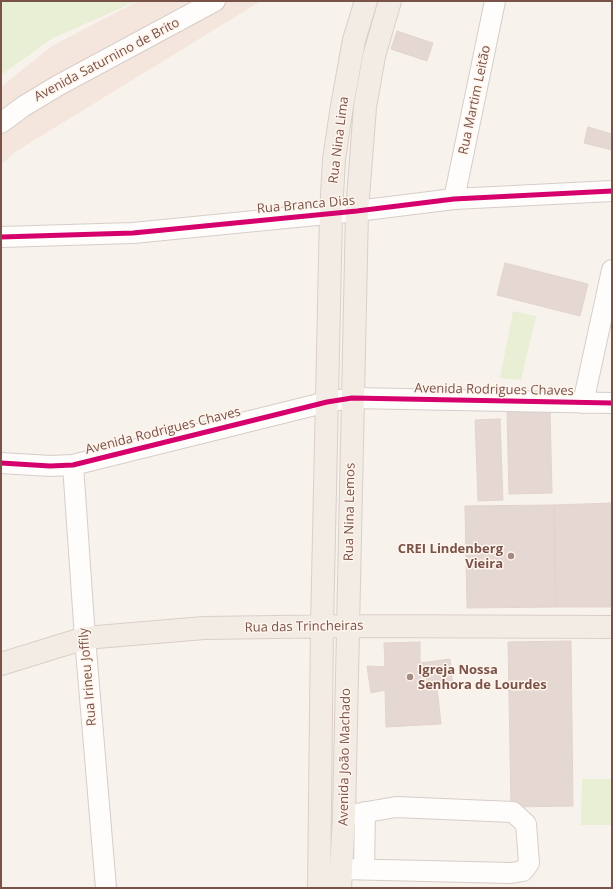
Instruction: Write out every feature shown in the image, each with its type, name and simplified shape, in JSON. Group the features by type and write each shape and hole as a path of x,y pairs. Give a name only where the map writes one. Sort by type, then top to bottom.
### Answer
{"main road":[{"name":"Rua Nina Lima","path":"327,402 331,214 334,159 354,40 366,1"},
{"name":"Rua Nina Lima","path":"352,398 357,211 365,107 374,56 390,1"},
{"name":"Rua Nina Lemos","path":"347,626 352,398"},
{"name":"Rua Nina Lemos","path":"322,626 327,402"},
{"name":"Rua das Trincheiras","path":"1,664 85,638 204,628 322,626 612,627"},
{"name":"Avenida João Machado","path":"319,888 322,626"},
{"name":"Avenida João Machado","path":"341,878 354,814 347,626"}],"street":[{"name":"Avenida Saturnino de Brito","path":"1,123 24,106 60,85 215,1"},
{"name":"Rua Martim Leitão","path":"454,199 495,1"},
{"name":"Rua Branca Dias","path":"1,237 133,233 331,214 454,199 612,191"},
{"path":"583,403 612,270"},
{"name":"Avenida Rodrigues Chaves","path":"1,462 50,466 73,465 327,402 352,398 612,403"},
{"name":"Rua Irineu Joffily","path":"73,465 85,638 106,888"},
{"path":"341,878 364,869 511,873 523,871 528,863 526,824 513,812 396,807 354,814 364,869"}],"shaded area":[{"path":"138,1 261,1 15,152 1,165 1,87 52,46"}],"green space":[{"path":"1,1 137,1 53,38 1,75"},
{"path":"513,311 536,316 521,380 500,378"},
{"path":"582,779 612,779 612,825 581,825"}],"building":[{"path":"397,31 433,43 427,61 391,49"},
{"path":"588,127 612,134 612,150 584,143"},
{"path":"505,263 588,284 580,316 497,295"},
{"path":"550,410 552,493 509,494 507,411"},
{"path":"500,419 503,500 478,501 475,420"},
{"path":"612,503 612,607 556,607 554,505"},
{"name":"CREI Lindenberg Vieira","path":"554,505 556,607 467,608 465,506"},
{"path":"571,641 573,806 511,807 508,642"},
{"name":"Igreja Nossa Senhora de Lourdes","path":"420,642 420,663 450,659 453,687 437,687 441,724 386,727 385,690 371,693 367,666 385,667 384,643"}],"cycle path":[{"path":"1,237 133,233 357,211 454,199 612,191"},
{"path":"1,463 50,466 73,465 327,402 352,398 612,403"}],"place":[{"name":"CREI Lindenberg Vieira","path":"511,556"},
{"name":"Igreja Nossa Senhora de Lourdes","path":"410,677"}]}
